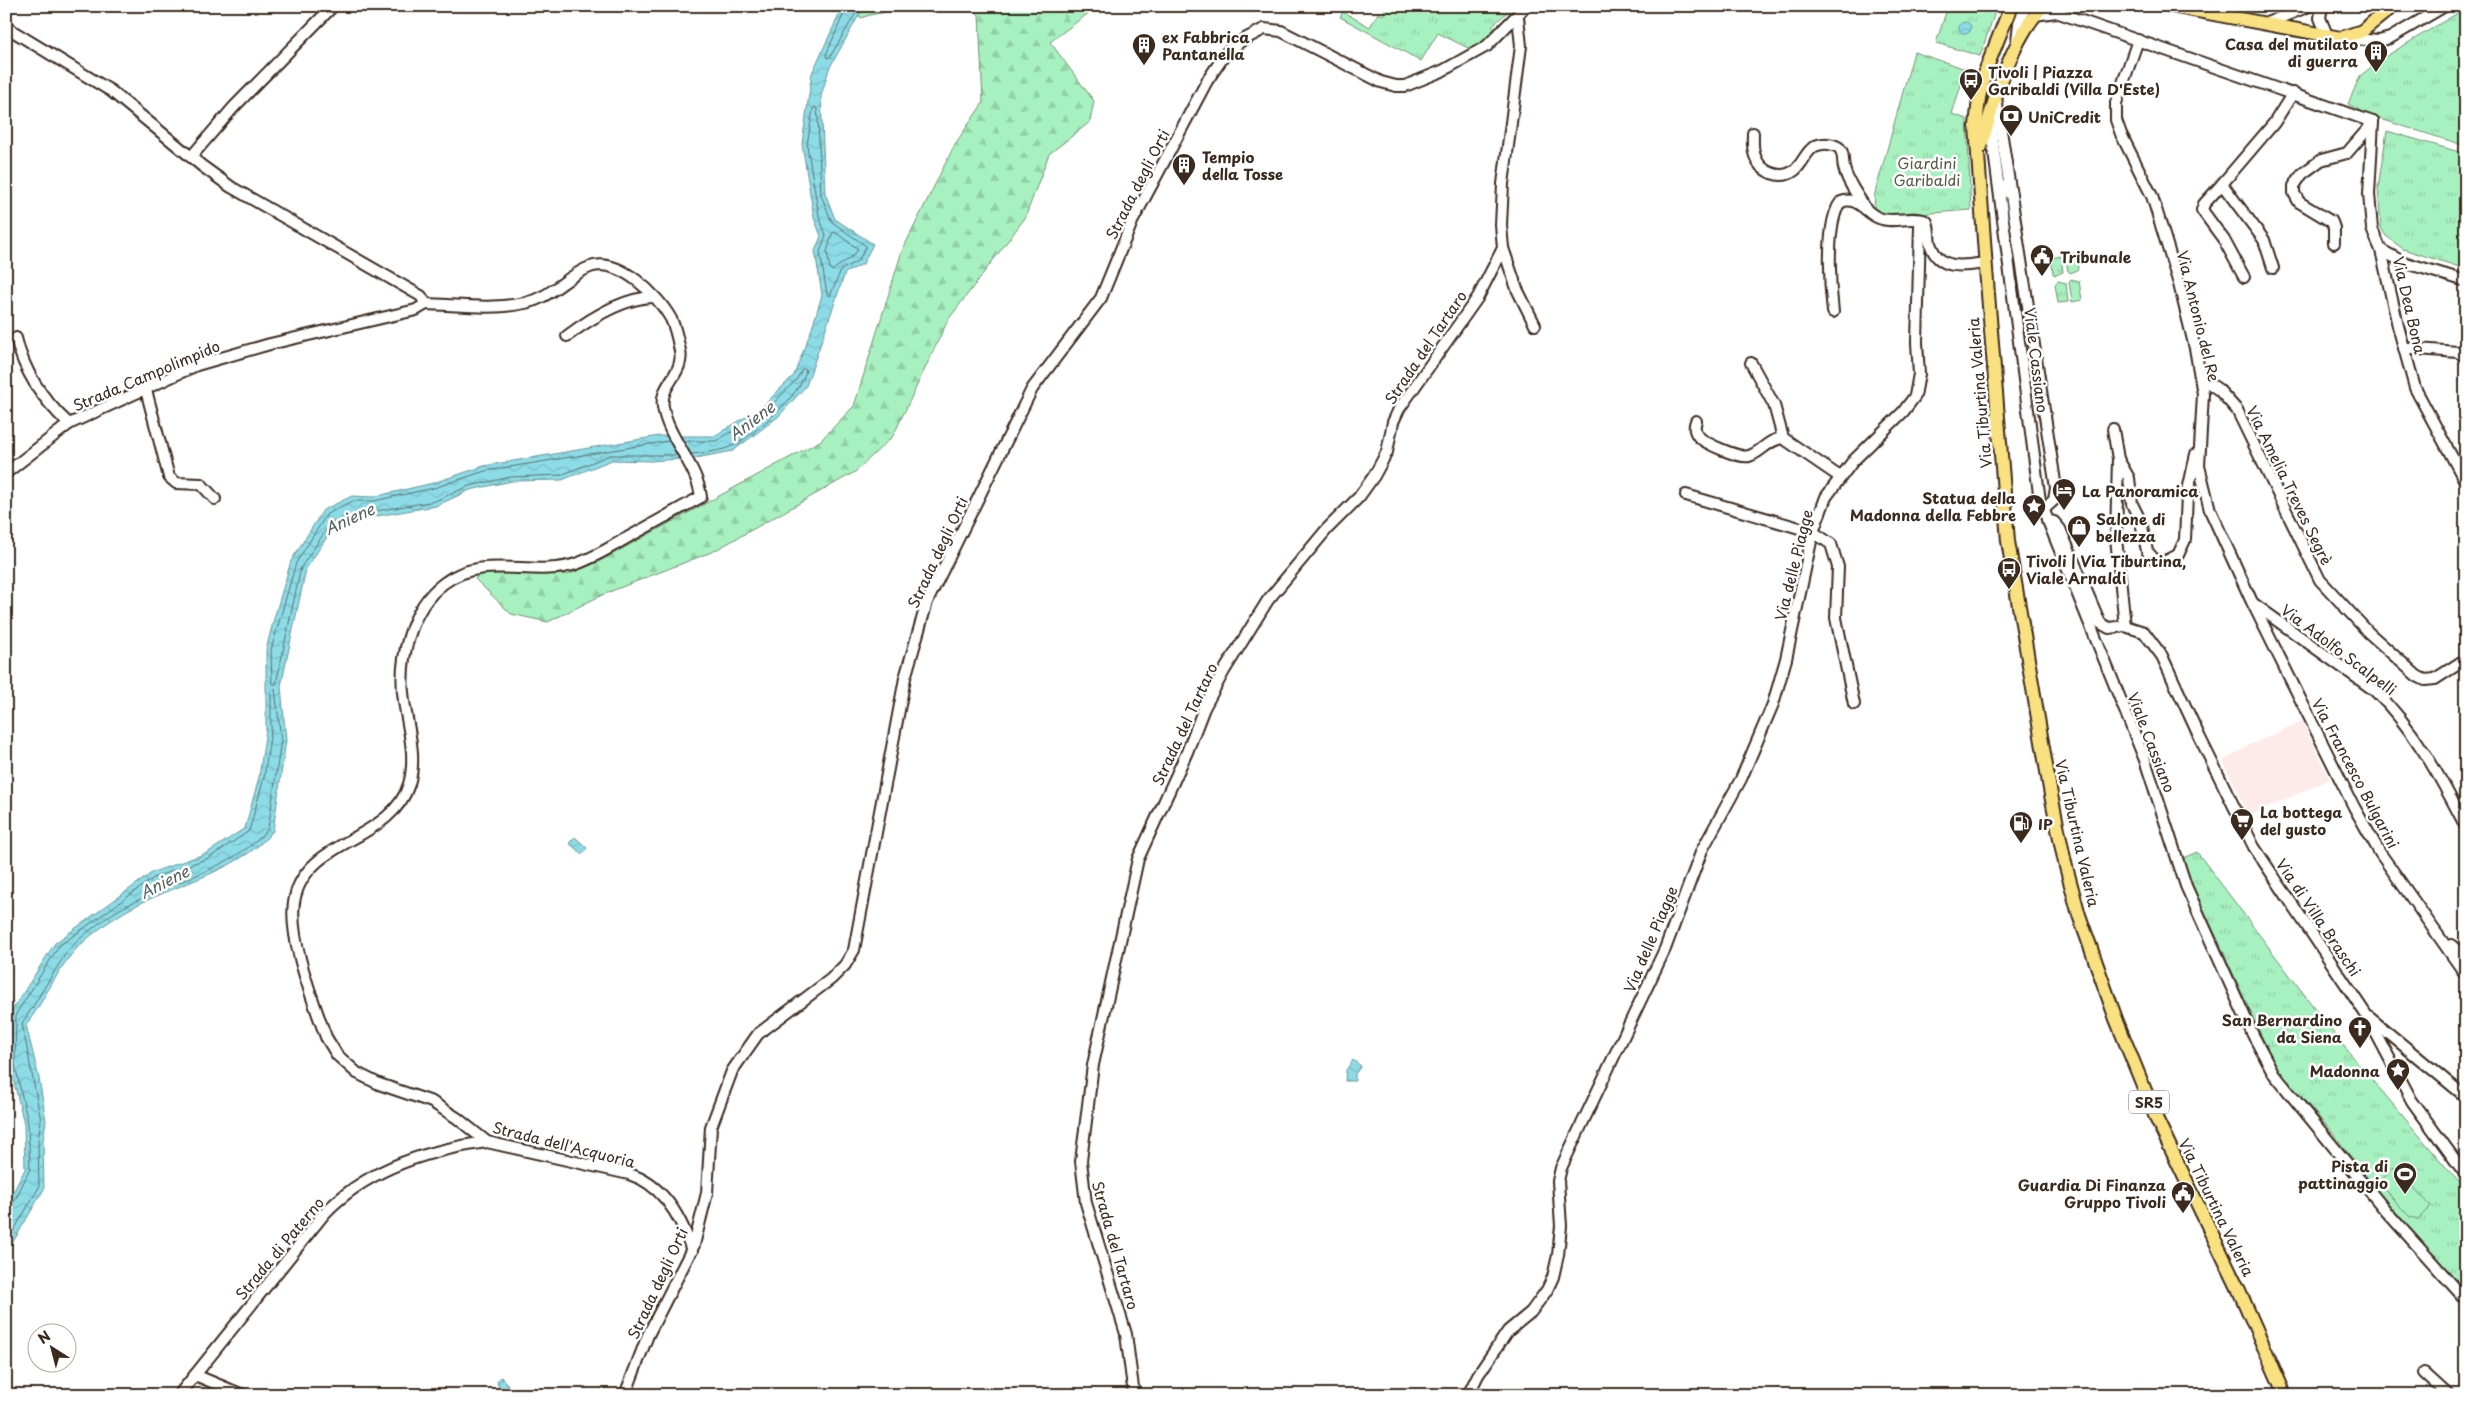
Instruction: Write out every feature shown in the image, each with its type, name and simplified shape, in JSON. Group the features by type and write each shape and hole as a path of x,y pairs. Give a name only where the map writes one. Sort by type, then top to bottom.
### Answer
{"main road":[{"name":"Via Tiburtina Valeria","path":"2011,6 1984,79 1977,112 1979,154 1985,266 2011,564 2051,795 2067,872 2098,972 2148,1098 2238,1288 2285,1395"},
{"path":"2171,6 2341,38 2362,31 2393,6"},
{"path":"1979,154 1996,98 2016,47 2035,9"},
{"path":"1988,65 2000,66 2010,62"},
{"path":"1984,79 1989,118"}],"street":[{"path":"191,157 233,108 333,6"},
{"name":"Strada degli Orti","path":"624,1395 649,1333 692,1252 707,1193 711,1127 732,1071 758,1034 831,979 846,965 854,950 905,678 927,602 1032,389 1101,298 1132,222 1207,81 1226,53 1236,44 1253,33 1270,28 1281,31 1381,82 1405,86 1442,71 1485,48 1526,6"},
{"path":"2266,23 2309,6"},
{"path":"2322,6 2320,18 2327,35"},
{"path":"2341,38 2379,41 2390,38 2445,6"},
{"path":"2035,9 2054,9 2373,122 2351,150 2343,156 2321,160 2302,174 2294,186 2294,194 2299,202 2332,222 2334,243"},
{"path":"1518,16 1521,46 1503,184 1501,225 1504,248 1517,289 1535,325"},
{"path":"6,27 111,91 191,157 231,187 421,296 426,304 487,307 526,303 545,296 584,270 601,265 614,266 624,271 653,297"},
{"name":"Via Antonio del Re","path":"2138,40 2116,103 2116,120 2152,196 2179,284 2200,377 2203,404 2200,449 2201,479 2210,510 2252,602"},
{"path":"2244,277 2224,240 2202,210 2204,204 2274,123 2293,93"},
{"path":"1996,98 2056,488 2054,500 2045,515"},
{"name":"Viale Cassiano","path":"1989,118 2000,185 2038,492 2045,515 2145,760 2186,886 2263,1056 2276,1078 2466,1300"},
{"name":"Via Dea Bona","path":"2373,122 2369,194 2370,222 2381,250 2404,348 2418,394 2466,483"},
{"path":"1753,133 1754,151 1757,160 1764,168 1777,175 1788,174 1795,170 1810,150 1817,146 1828,144 1839,148 1843,153 1846,174 1864,206 1872,215 1880,219 1926,221 1930,245 1943,262 1959,266 1985,266"},
{"path":"2222,184 2264,240 2273,268"},
{"path":"2000,185 2011,195"},
{"path":"1833,312 1829,278 1834,214 1844,201 1864,206"},
{"name":"Via delle Piagge","path":"1468,1395 1478,1376 1508,1331 1531,1312 1547,1290 1553,1277 1558,1255 1561,1226 1558,1181 1561,1168 1665,949 1702,850 1741,779 1773,704 1786,659 1813,532 1826,497 1840,477 1874,438 1906,409 1918,388 1920,228 1926,221"},
{"name":"Strada del Tartaro","path":"1134,1395 1126,1334 1086,1203 1081,1161 1093,1065 1138,859 1187,752 1204,708 1259,613 1327,528 1359,497 1374,476 1387,452 1399,408 1478,297 1504,248"},
{"path":"2381,250 2403,262 2466,281"},
{"path":"567,336 597,316 633,301 653,297"},
{"name":"Strada dell'Acquoria","path":"653,297 672,321 681,355 678,370 665,390 662,400 665,416 692,470 701,498 577,564 556,568 513,566 471,569 456,575 434,591 416,618 405,659 403,691 413,754 412,769 405,794 383,820 313,865 296,891 293,916 296,942 323,1030 333,1050 347,1065 362,1076 379,1084 432,1102 457,1118 487,1142 629,1174 642,1179 656,1189 674,1210 684,1227 692,1252"},
{"name":"Strada Campolimpido","path":"6,473 69,424 186,370 224,356 416,310 426,304"},
{"path":"16,338 23,362 33,381 48,402 69,424"},
{"path":"2404,348 2458,352 2466,358"},
{"path":"1751,363 1774,405 1783,438 1840,477"},
{"name":"Via Amelia Treves Segrè","path":"2200,377 2219,390 2237,410 2315,572 2364,627 2408,669 2425,680 2439,677 2466,659"},
{"path":"146,390 169,477 176,483 200,484 215,499"},
{"path":"1696,421 1694,428 1700,438 1742,456 1752,455 1770,441 1783,438"},
{"path":"2113,430 2118,459 2116,538 2125,626"},
{"path":"2118,459 2129,478 2132,504 2142,526 2146,549 2154,560 2165,562 2179,554 2185,540 2187,495 2191,470 2200,449"},
{"path":"1686,495 1813,532 1828,541 1837,559 1836,618 1854,704"},
{"name":"Via di Villa Braschi","path":"2045,515 2060,529 2100,623 2110,628 2125,626 2144,632 2162,656 2254,847 2367,1016 2405,1090 2466,1176"},
{"name":"Via Adolfo Scalpelli","path":"2252,602 2374,690 2390,706 2406,724 2430,760 2466,827"},
{"name":"Via Francesco Bulgarini","path":"2252,602 2354,807 2380,852 2442,938 2466,975"},
{"path":"2442,938 2466,958"},
{"path":"2367,1016 2466,1097"},
{"name":"Strada di Paterno","path":"179,1395 324,1214 345,1195 375,1175 410,1160 455,1147 487,1142"},
{"path":"2424,1372 2448,1395"},
{"path":"195,1375 243,1395"}],"shaded area":[{"path":"2302,721 2330,779 2249,816 2223,761 2250,745"}],"green space":[{"path":"867,6 903,6 861,18 859,15"},
{"path":"972,6 1098,6 1050,42 1094,101 1090,122 1049,154 1025,218 948,320 893,436 855,472 714,551 604,594 548,622 511,614 475,579 483,569 567,575 596,563 820,441 854,406 902,251 955,144 983,103 979,15"},
{"path":"1385,6 1514,6 1492,26 1496,30 1478,45 1468,48 1438,33 1421,61 1340,17 1343,12 1370,27 1378,13 1384,15"},
{"path":"1948,6 1997,6 1980,56 1936,43"},
{"path":"2466,8 2466,146 2371,116 2348,104 2360,76 2383,58"},
{"name":"Giardini Garibaldi","path":"1914,52 1966,69 1952,114 1967,119 1971,210 1893,216 1879,214 1874,208 1875,193"},
{"path":"2387,131 2466,154 2466,269 2403,249 2386,236 2381,228 2378,187"},
{"path":"2076,253 2078,269 2071,273 2068,271 2065,255"},
{"path":"2061,256 2063,272 2056,275 2053,274 2051,258"},
{"path":"2071,279 2079,281 2082,300 2072,302 2069,282"},
{"path":"2058,281 2066,283 2068,302 2058,303 2055,284"},
{"path":"2197,852 2337,1038 2466,1191 2466,1292 2377,1191 2332,1132 2276,1068 2181,859"},
{"name":"Pista di pattinaggio","path":"2395,1167 2431,1206 2418,1219 2410,1217 2378,1183"}],"water":[{"name":"Aniene","path":"843,6 867,6 859,15 829,69 821,96 825,193 835,219 873,244 863,264 845,273 806,386 778,417 733,451 696,458 651,461 612,460 562,480 512,481 470,490 436,506 371,517 333,528 306,569 281,686 286,740 273,831 258,846 221,869 137,905 113,919 93,934 75,950 65,963 26,1025 39,1078 46,1121 43,1140 44,1189 6,1254 6,1206 25,1169 24,1124 10,1065 11,1012 55,943 153,872 207,853 245,828 259,777 266,729 266,650 291,561 323,510 352,496 373,497 433,483 484,466 659,436 714,436 761,408 794,375 822,295 815,251 821,236 814,218 802,144 812,73"},
{"path":"1965,22 1971,28 1965,34 1959,28"},
{"path":"575,837 587,848 582,854 569,843"},
{"path":"1353,1060 1361,1066 1355,1074 1355,1081 1345,1081 1346,1070"},
{"path":"501,1377 511,1389 498,1386 497,1381"}],"place":[{"name":"ex Fabbrica Pantanella","path":"1144,66"},
{"name":"Casa del mutilato di guerra","path":"2376,73"},
{"name":"Tivoli | Piazza Garibaldi (Villa D'Este)","path":"1971,101"},
{"name":"UniCredit","path":"2011,137"},
{"name":"Tempio della Tosse","path":"1184,186"},
{"name":"Tribunale","path":"2042,277"},
{"name":"La Panoramica","path":"2064,511"},
{"name":"Statua della Madonna della Febbre","path":"2034,527"},
{"name":"Salone di bellezza","path":"2079,548"},
{"name":"Tivoli | Via Tiburtina, Viale Arnaldi","path":"2009,590"},
{"name":"La bottega del gusto","path":"2242,841"},
{"name":"IP","path":"2021,844"},
{"name":"San Bernardino da Siena","path":"2360,1049"},
{"name":"Madonna","path":"2398,1091"},
{"name":"Pista di pattinaggio","path":"2405,1195"},
{"name":"Guardia Di Finanza Gruppo Tivoli","path":"2183,1214"}]}
